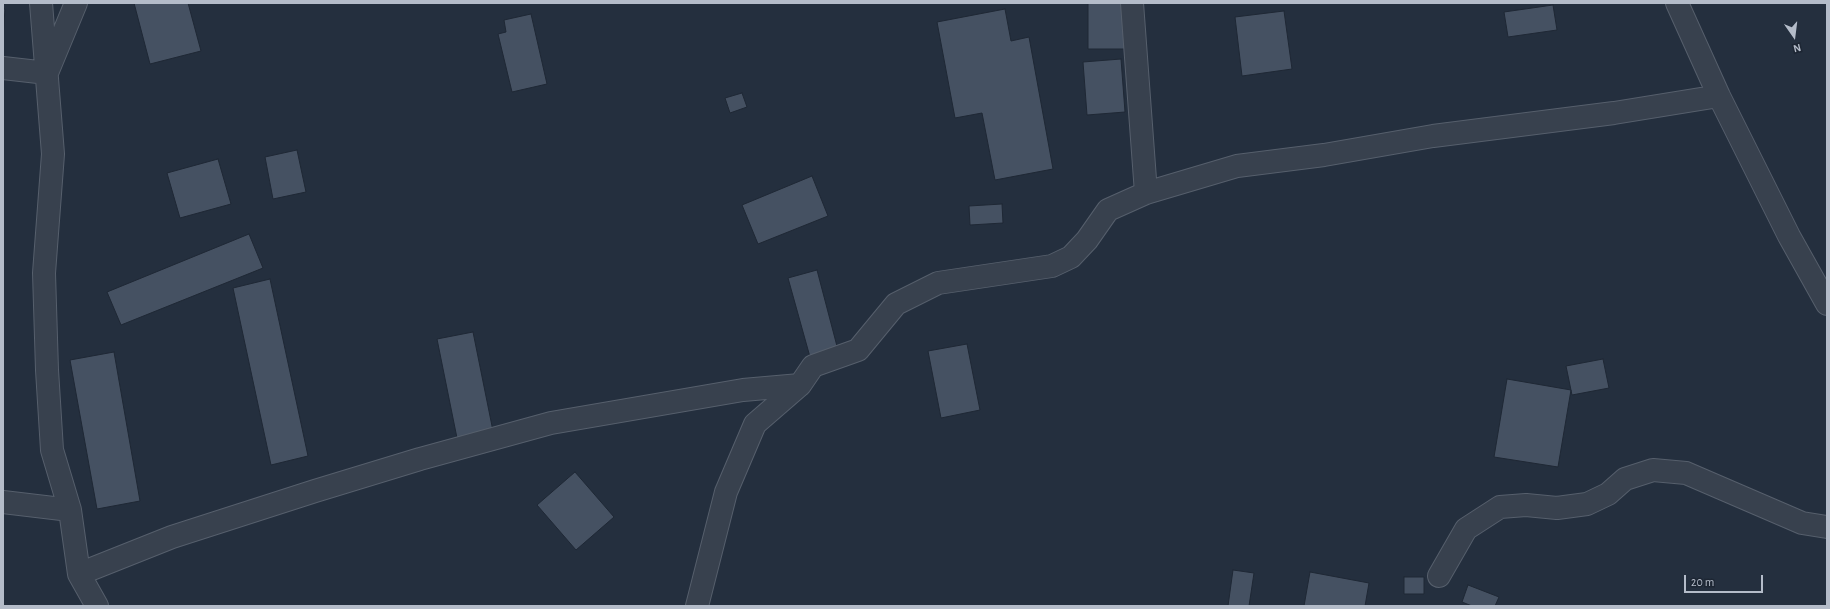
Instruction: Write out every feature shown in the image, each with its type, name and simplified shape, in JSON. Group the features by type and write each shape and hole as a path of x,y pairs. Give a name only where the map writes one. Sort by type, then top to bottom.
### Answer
{"street":[{"path":"41,3 54,154 44,273 47,370 52,450 70,510 79,574 97,606"},
{"path":"47,74 76,3"},
{"path":"1132,3 1146,193"},
{"path":"1677,3 1719,96 1789,236 1827,304"},
{"path":"3,68 47,74"},
{"path":"697,606 726,492 755,424 800,385 813,366 858,350 896,304 938,283 1052,266 1071,257 1087,240 1108,210 1146,193 1237,166 1324,155 1433,136 1614,113 1719,96"},
{"path":"79,574 172,537 420,459 551,423 743,390 800,385"},
{"path":"743,390 755,424"},
{"path":"1439,576 1466,529 1500,507 1526,505 1557,508 1587,504 1608,494 1625,480 1653,470 1686,473 1802,523 1827,527"},
{"path":"3,502 70,510"}],"building":[{"path":"134,3 188,3 201,51 150,64"},
{"path":"1088,3 1130,3 1129,49 1088,49"},
{"path":"1553,5 1557,30 1508,37 1504,12"},
{"path":"3,9 5,9 3,37"},
{"path":"1005,9 1011,41 1029,37 1053,169 995,180 982,113 955,118 937,22"},
{"path":"1284,11 1292,69 1242,76 1235,17"},
{"path":"531,14 547,84 512,92 498,34 506,32 504,20"},
{"path":"1121,59 1125,112 1087,115 1083,62"},
{"path":"742,93 747,107 730,113 725,98"},
{"path":"297,150 306,192 273,199 265,157"},
{"path":"218,159 231,204 180,218 167,173"},
{"path":"812,176 828,216 758,244 742,205"},
{"path":"1002,204 1003,223 970,225 969,206"},
{"path":"249,234 263,268 121,325 107,292"},
{"path":"817,270 838,350 810,357 788,278"},
{"path":"270,279 308,456 271,465 233,288"},
{"path":"473,332 493,431 457,438 437,339"},
{"path":"967,344 980,410 941,418 928,351"},
{"path":"114,352 140,501 97,509 70,360"},
{"path":"1603,359 1609,388 1572,395 1566,366"},
{"path":"1507,379 1571,390 1558,467 1494,457"},
{"path":"575,472 614,517 576,550 537,505"},
{"path":"1233,570 1254,573 1249,606 1228,606"},
{"path":"1310,572 1369,583 1365,606 1304,606"},
{"path":"1404,577 1424,577 1424,594 1404,594"},
{"path":"1468,585 1499,597 1495,606 1472,606 1462,602"}]}
